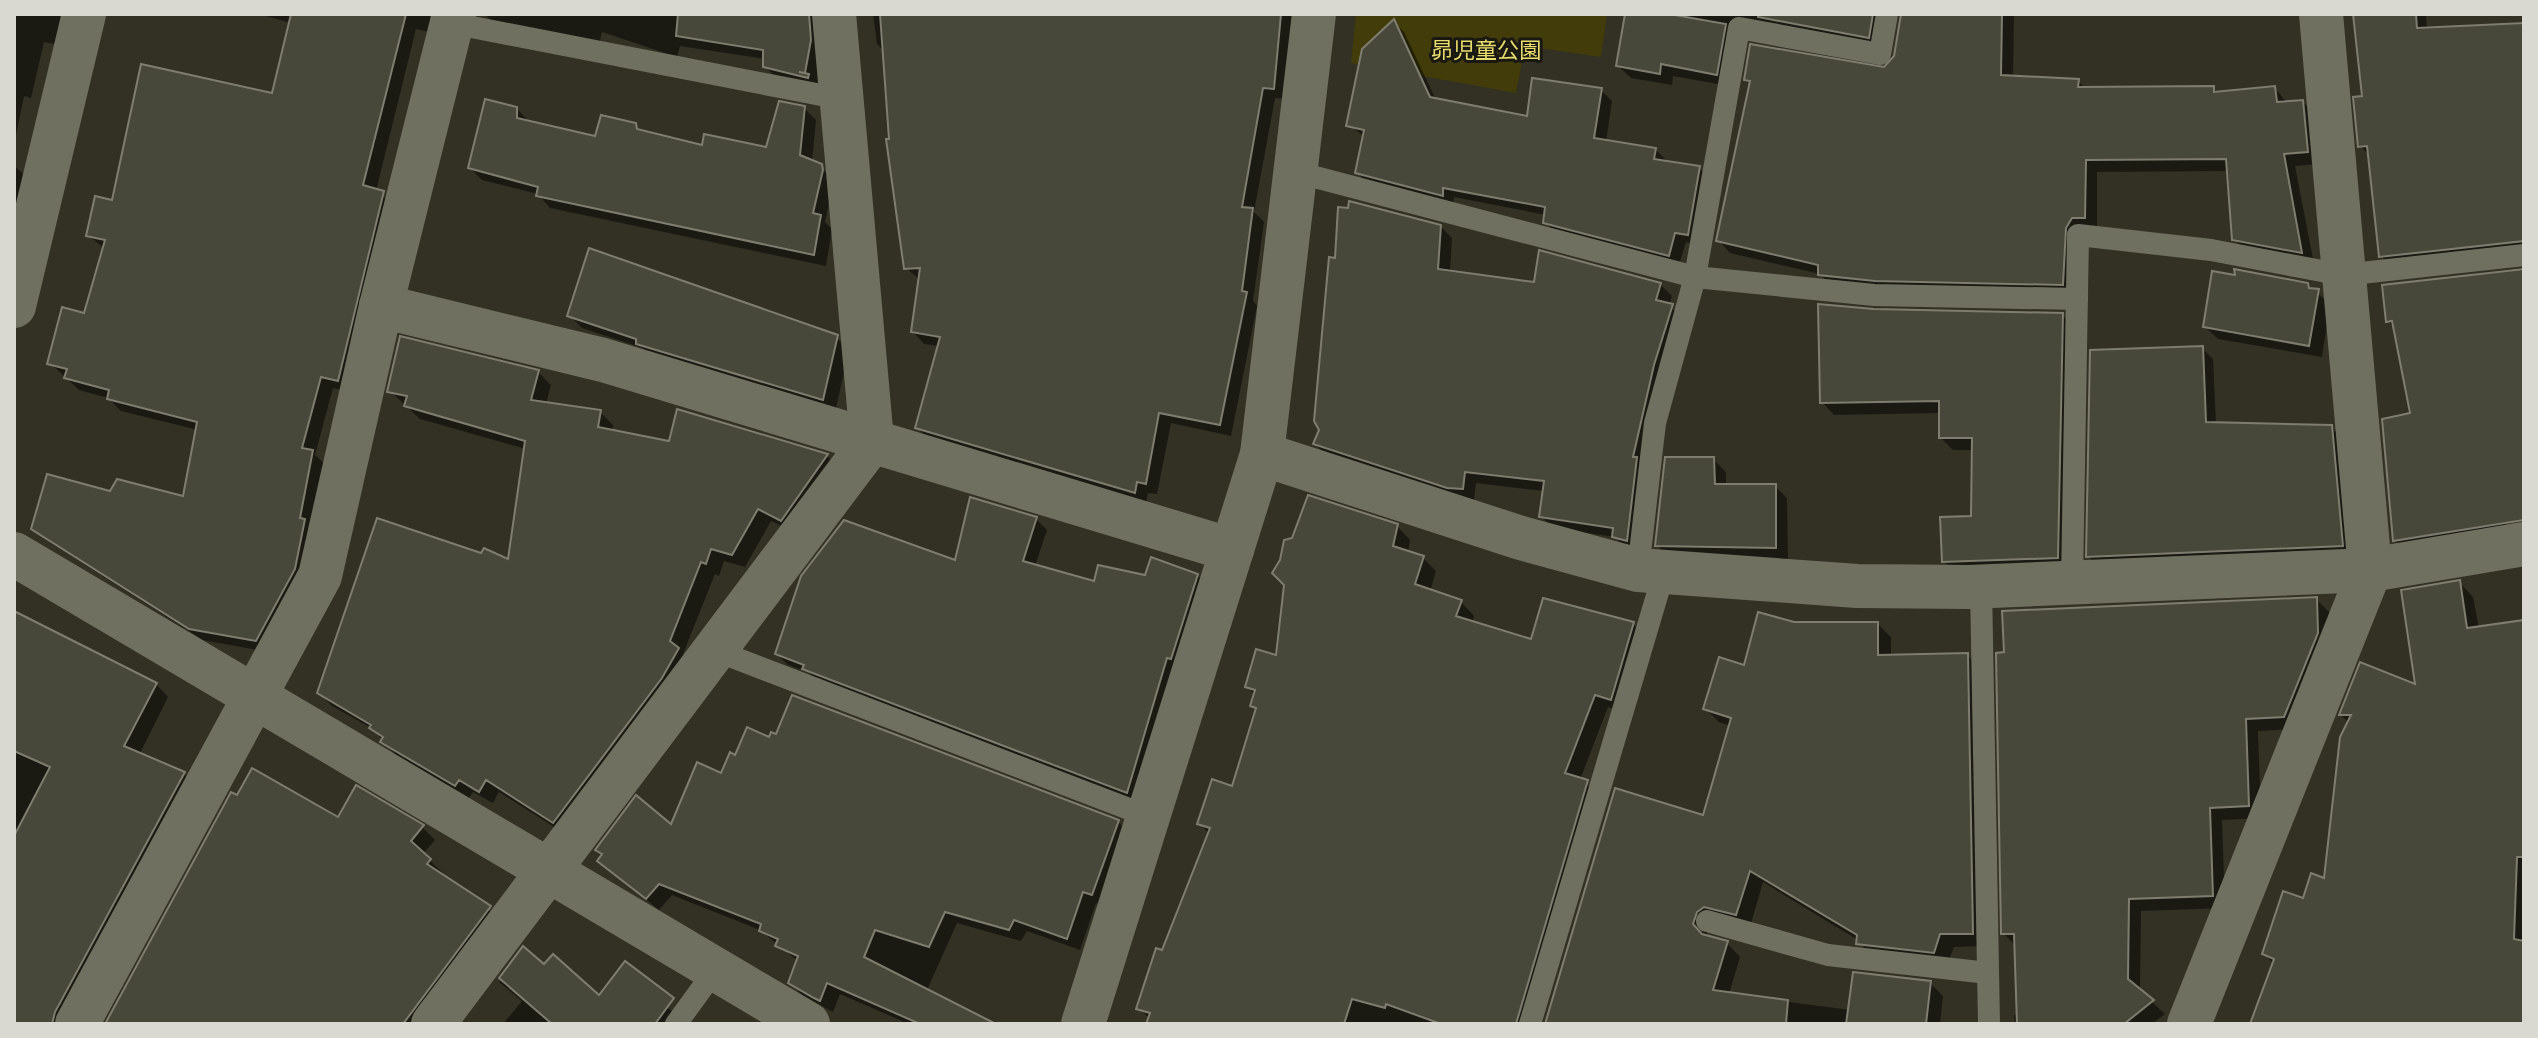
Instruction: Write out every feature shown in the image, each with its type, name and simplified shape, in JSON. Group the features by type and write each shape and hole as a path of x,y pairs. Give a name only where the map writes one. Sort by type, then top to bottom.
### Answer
{"street":[{"path":"14,306 84,14"},
{"path":"433,1024 872,441 834,14"},
{"path":"1083,1024 1262,454 1314,14"},
{"path":"2189,1024 2370,570 2321,14"},
{"path":"77,1024 320,576 381,306 453,19"},
{"path":"381,306 603,360 1232,550"},
{"path":"1262,454 1521,538 1651,571 1857,586 1981,586 2370,570 2524,544"},
{"path":"14,554 808,1024"}],"lane":[{"path":"1530,1024 1651,571 1655,423 1695,277 1739,28 1880,54 1887,14"},
{"path":"453,19 842,99"},
{"path":"1296,172 1695,277 1874,295 2077,299"},
{"path":"2072,582 2078,235 2211,250 2343,275 2524,255"},
{"path":"1981,586 1989,1024"},
{"path":"714,650 1150,817"},
{"path":"1707,921 1828,955 1988,973"},
{"path":"676,1024 716,969"}],"green space":[{"name":"昴児童公園","path":"1356,14 1607,14 1601,57 1525,46 1516,93 1351,63"}],"building":[{"path":"291,14 406,14 363,185 384,191 338,381 321,377 302,448 313,450 300,518 305,519 295,569 256,641 189,629 31,529 47,474 110,491 117,479 183,496 197,422 107,399 109,390 64,378 67,369 47,364 62,307 84,313 105,240 86,236 95,196 112,200 141,64 272,93"},
{"path":"678,14 809,14 811,40 805,73 799,72 809,74 808,78 763,67 763,50 676,36"},
{"path":"880,14 1281,14 1274,89 1263,88 1242,207 1253,208 1242,291 1247,292 1220,425 1159,413 1146,484 1137,482 1135,493 915,428 940,337 911,332 920,268 904,269 886,139 889,139"},
{"path":"1625,14 1669,14 1726,24 1717,75 1661,64 1660,74 1616,66"},
{"path":"1758,14 1873,14 1869,38 1758,17"},
{"path":"1901,14 2002,14 2001,75 2079,79 2078,87 2214,86 2214,92 2275,86 2277,102 2303,100 2308,152 2284,154 2302,253 2232,240 2226,159 2086,160 2085,218 2072,218 2066,228 2063,285 1875,281 1818,275 1818,265 1716,241 1750,81 1744,80 1750,44 1884,67 1894,56"},
{"path":"2353,14 2416,14 2417,28 2524,23 2524,241 2379,257 2367,146 2358,147 2353,97 2362,96"},
{"path":"1394,19 1430,97 1527,116 1532,78 1602,88 1594,138 1656,148 1654,159 1700,166 1688,235 1675,233 1669,256 1543,223 1545,207 1443,188 1443,196 1355,173 1364,130 1346,126 1362,49"},
{"path":"485,99 517,107 517,118 595,136 601,115 636,123 637,129 702,145 704,134 766,147 779,101 805,106 800,155 822,164 823,170 813,213 821,215 814,255 536,196 538,187 468,168"},
{"path":"1349,201 1441,225 1438,269 1534,282 1539,250 1661,283 1656,300 1673,304 1654,365 1633,457 1637,457 1627,541 1612,537 1613,528 1539,517 1544,481 1465,472 1463,489 1447,488 1313,444 1319,430 1314,421 1329,257 1335,258 1338,207 1348,208"},
{"path":"589,248 838,335 823,400 636,344 636,339 567,316"},
{"path":"2234,269 2308,283 2309,288 2319,289 2309,346 2203,327 2212,271 2235,275"},
{"path":"2524,269 2524,520 2393,541 2382,419 2410,413 2392,321 2386,322 2382,285"},
{"path":"1818,304 1874,309 2063,313 2058,558 1942,562 1940,517 1971,516 1972,438 1939,438 1939,401 1820,403"},
{"path":"400,336 539,370 531,400 601,410 598,427 669,441 677,409 828,454 781,521 758,509 732,555 711,549 706,564 701,562 670,641 679,648 662,678 553,823 486,780 479,792 459,780 455,786 380,742 383,737 369,728 371,725 317,693 377,518 481,553 484,548 508,559 525,441 404,406 407,396 387,392"},
{"path":"2203,346 2206,422 2332,425 2343,546 2086,557 2090,350"},
{"path":"1665,457 1714,457 1715,484 1776,484 1776,548 1655,546"},
{"path":"1308,495 1398,524 1393,546 1424,556 1415,584 1462,600 1456,616 1531,639 1543,598 1634,622 1611,700 1595,695 1565,773 1588,780 1516,1024 1441,1024 1386,1004 1385,1008 1352,999 1344,1024 1146,1024 1150,1013 1136,1009 1156,948 1162,950 1210,828 1197,824 1212,779 1232,786 1256,708 1250,706 1255,690 1245,687 1256,649 1276,655 1284,585 1272,573 1280,560 1284,540 1292,538"},
{"path":"970,497 1037,517 1023,561 1094,581 1098,565 1145,575 1151,557 1198,574 1171,659 1167,658 1127,793 802,669 804,665 775,654 801,576 844,520 955,560"},
{"path":"2460,580 2467,628 2524,620 2524,857 2517,857 2514,939 2524,941 2524,1024 2250,1024 2274,959 2262,954 2283,891 2303,898 2311,873 2324,878 2340,737 2351,715 2339,715 2360,662 2415,684 2401,590"},
{"path":"2317,597 2318,633 2284,717 2246,719 2249,806 2210,808 2213,896 2129,899 2128,979 2154,1000 2124,1024 2017,1024 2014,934 2001,934 1996,653 2004,652 2002,611"},
{"path":"14,611 157,683 124,746 185,772 55,1012 52,1024 14,1024 14,836 50,767 14,751"},
{"path":"1758,612 1794,622 1878,622 1878,655 1968,653 1973,934 1940,934 1934,953 1856,944 1857,935 1750,871 1736,915 1704,907 1697,912 1693,924 1702,934 1728,941 1713,990 1788,1000 1786,1024 1545,1024 1615,788 1703,815 1731,718 1703,709 1719,657 1744,665"},
{"path":"792,695 1119,820 1092,895 1083,892 1067,939 1014,920 1009,930 945,912 929,947 875,930 864,957 996,1024 920,1024 827,983 820,1001 788,983 798,956 775,946 778,939 759,931 761,924 659,884 646,899 597,861 602,854 595,850 636,795 671,824 697,762 721,773 730,752 735,755 747,727 769,737 771,732 776,734"},
{"path":"252,768 338,817 356,785 424,825 411,841 431,859 427,864 491,906 403,1024 105,1024 231,792 237,795"},
{"path":"523,946 544,964 553,954 599,995 625,961 674,998 655,1024 552,1024 499,978"},
{"path":"1853,972 1931,981 1926,1024 1846,1024"}]}
